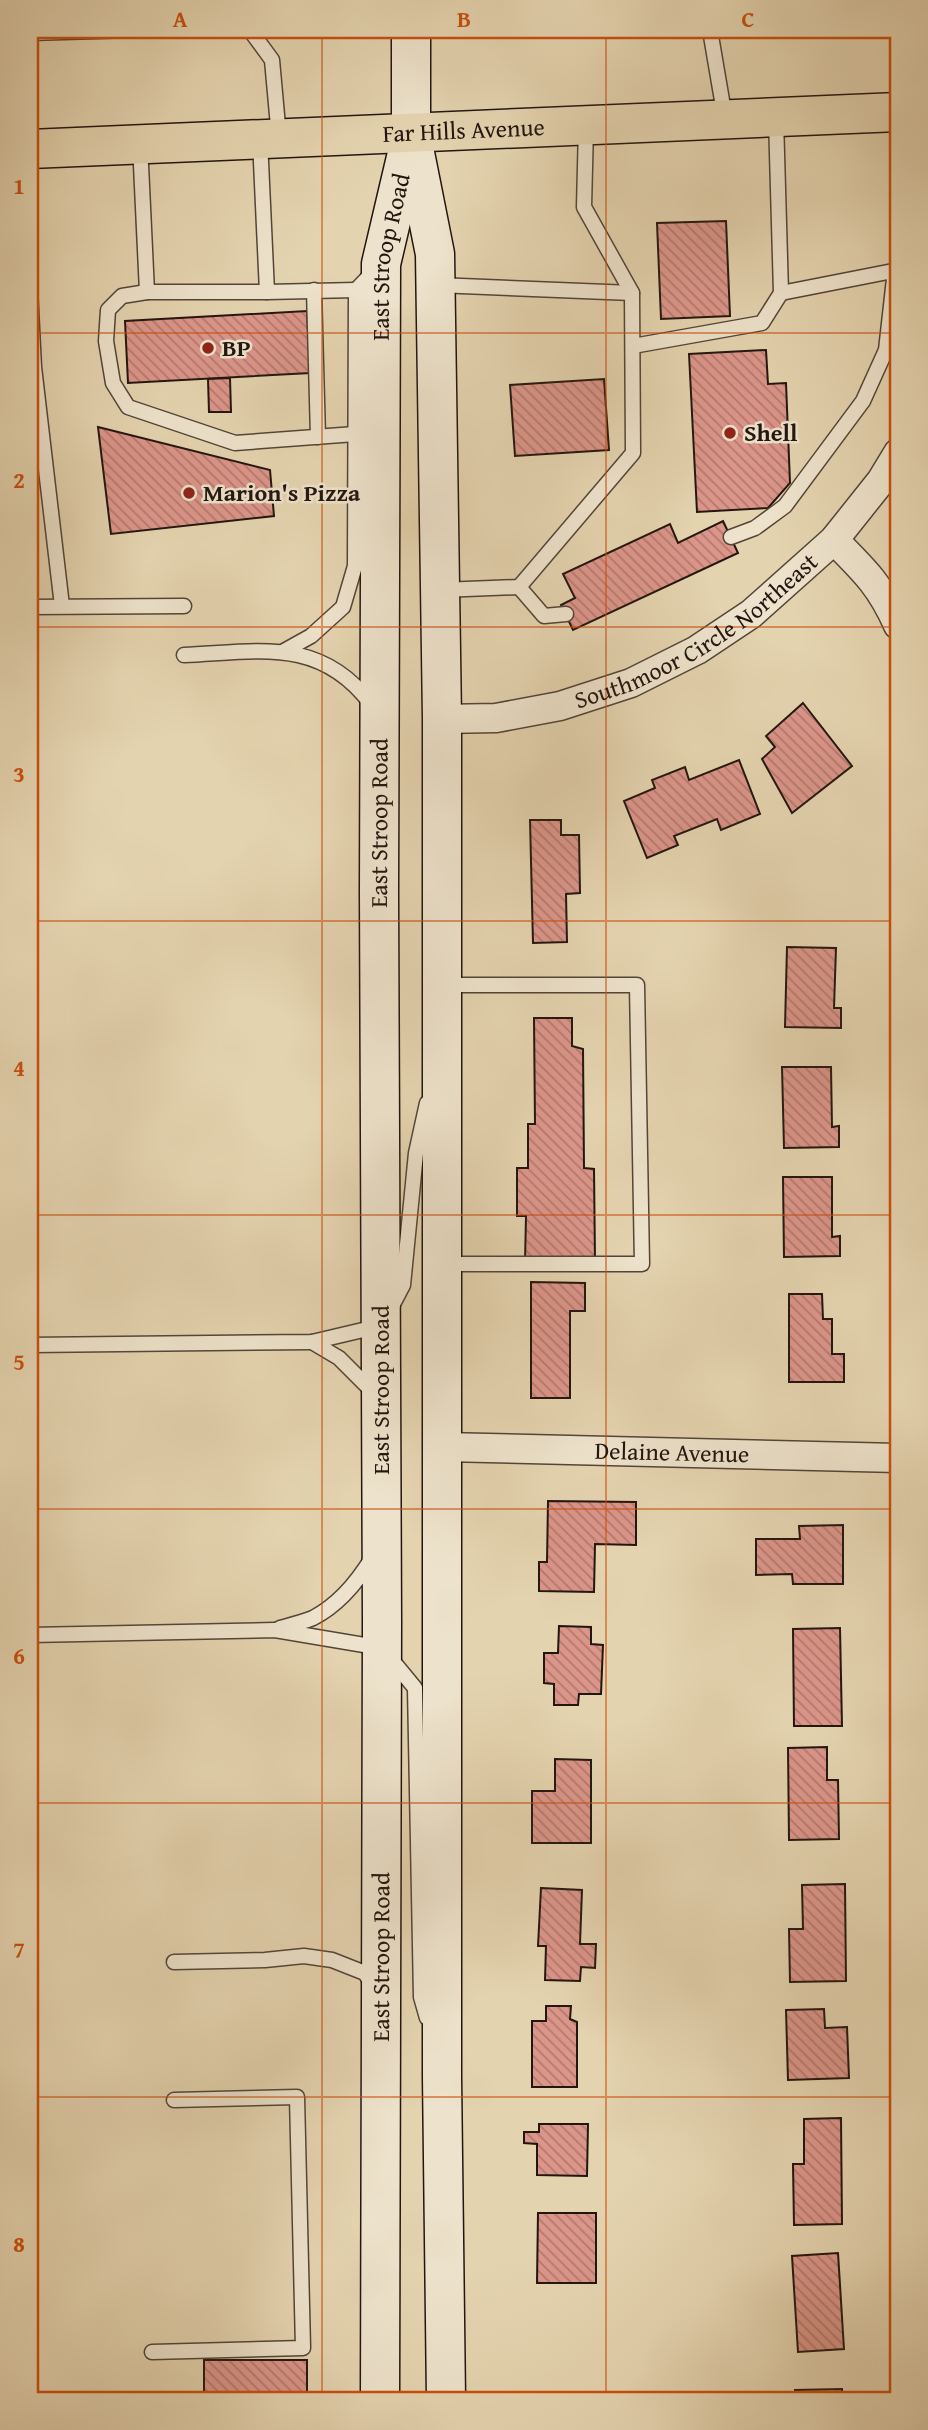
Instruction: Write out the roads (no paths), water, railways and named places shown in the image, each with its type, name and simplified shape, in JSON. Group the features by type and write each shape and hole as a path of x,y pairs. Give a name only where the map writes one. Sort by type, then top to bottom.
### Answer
{"main road":[{"path":"411,30 411,133"},
{"name":"Far Hills Avenue","path":"30,149 898,112"},
{"name":"East Stroop Road","path":"380,2400 380,715 368,277 411,133"},
{"name":"East Stroop Road","path":"411,133 435,254 442,719 442,2077 446,2400"}],"street":[{"name":"Southmoor Circle Northeast","path":"442,719 495,718 560,706 631,683 698,650 751,614 834,540 881,481 898,453"},
{"path":"834,540 870,575 888,602 898,625"},
{"name":"Delaine Avenue","path":"444,1447 898,1458"}],"lane":[{"path":"30,33 132,30"},
{"path":"250,30 272,60 267,292"},
{"path":"710,30 725,119"},
{"path":"633,346 762,323 781,293 776,117"},
{"path":"440,590 519,587 633,453 632,293 584,207 586,125"},
{"path":"140,144 147,292"},
{"path":"731,537 755,528 785,506 863,401 886,350 897,270 781,293"},
{"path":"284,651 311,636 343,607 355,566 355,434 368,277 314,290 147,292 122,296 108,310 106,341 113,383 128,407 234,443 355,434"},
{"path":"435,285 632,293"},
{"path":"30,289 34,367 62,606"},
{"path":"314,290 317,437"},
{"path":"519,587 544,616 566,614"},
{"path":"30,607 184,606"},
{"path":"184,655 284,651 315,660 340,672 360,689 380,715"},
{"path":"443,985 637,985 642,1264 443,1264"},
{"path":"30,1345 312,1342 381,1325 403,1285 416,1153 442,1028"},
{"path":"312,1342 340,1358 381,1401"},
{"path":"275,1630 313,1618 338,1599 361,1577 382,1542"},
{"path":"30,1634 275,1630 382,1648 415,1688 421,1997 442,2077"},
{"path":"174,1962 265,1960 304,1956 332,1961 365,1973 381,2000"},
{"path":"152,2352 303,2348 297,2097 174,2100"}],"place":[{"name":"BP","path":"208,348"},
{"name":"Shell","path":"730,433"},
{"name":"Marion's Pizza","path":"189,493"}]}
